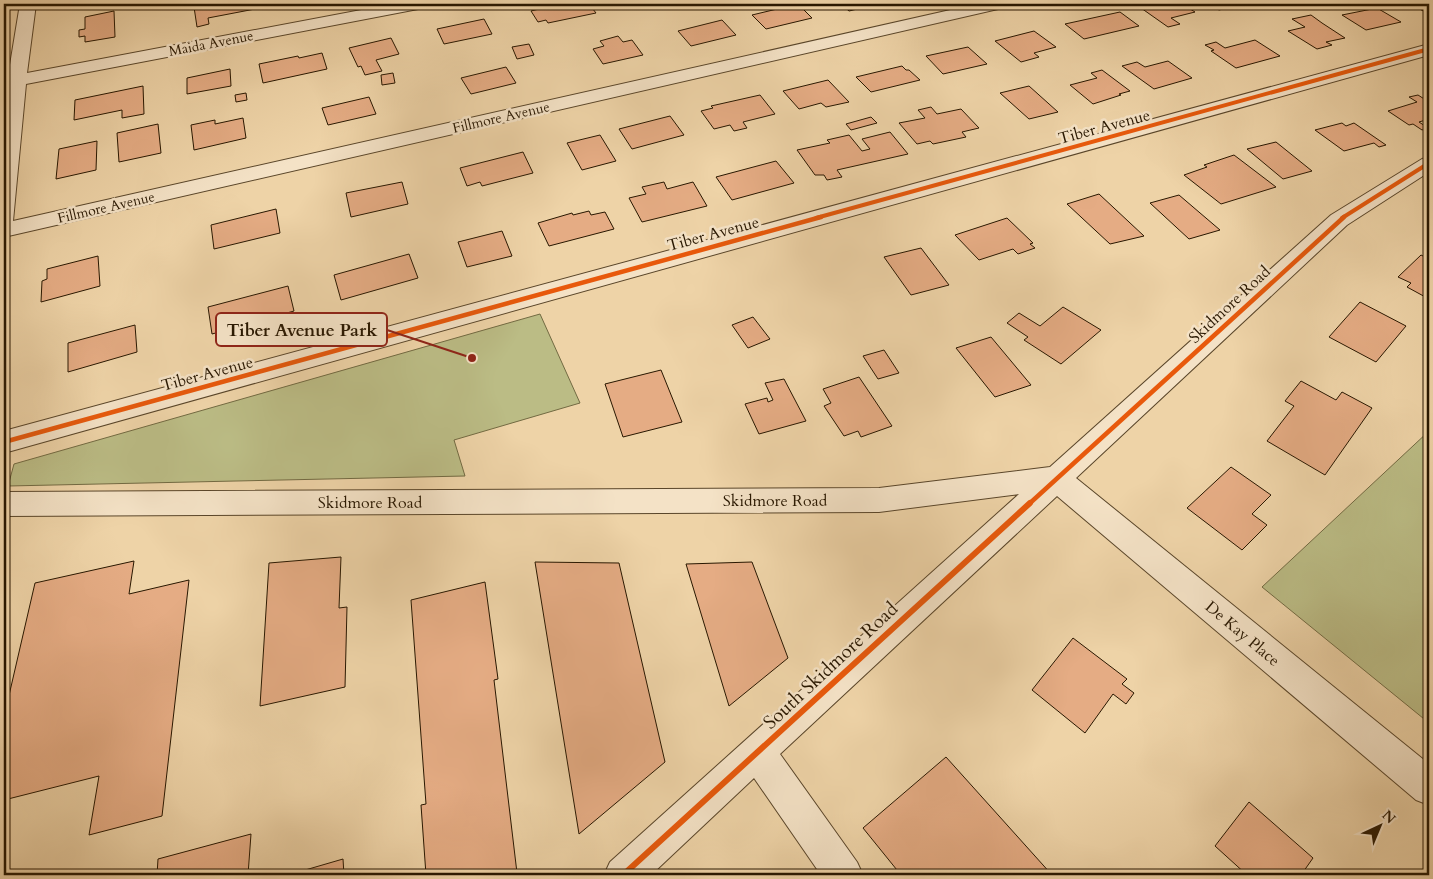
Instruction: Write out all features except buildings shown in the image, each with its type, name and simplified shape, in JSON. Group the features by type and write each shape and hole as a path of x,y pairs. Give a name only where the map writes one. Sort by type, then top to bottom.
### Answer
{"street":[{"path":"4,218 10,81 28,4"},
{"name":"Maida Avenue","path":"10,81 418,4"},
{"name":"Fillmore Avenue","path":"4,230 998,4"},
{"name":"Tiber Avenue","path":"4,442 1429,49"},
{"name":"Skidmore Road","path":"4,504 879,500 1056,478 1339,220 1429,163"},
{"name":"South Skidmore Road","path":"623,875 1056,478"},
{"name":"De Kay Place","path":"1056,478 1429,787"},
{"path":"757,752 844,875"}],"green space":[{"path":"540,314 580,403 454,440 465,476 8,486 14,464"},
{"path":"1429,431 1429,723 1262,587"}],"cycle path":[{"path":"4,442 1429,49"},
{"path":"623,875 1339,220 1429,163"}],"place":[{"name":"Tiber Avenue Park","path":"472,358"}]}
